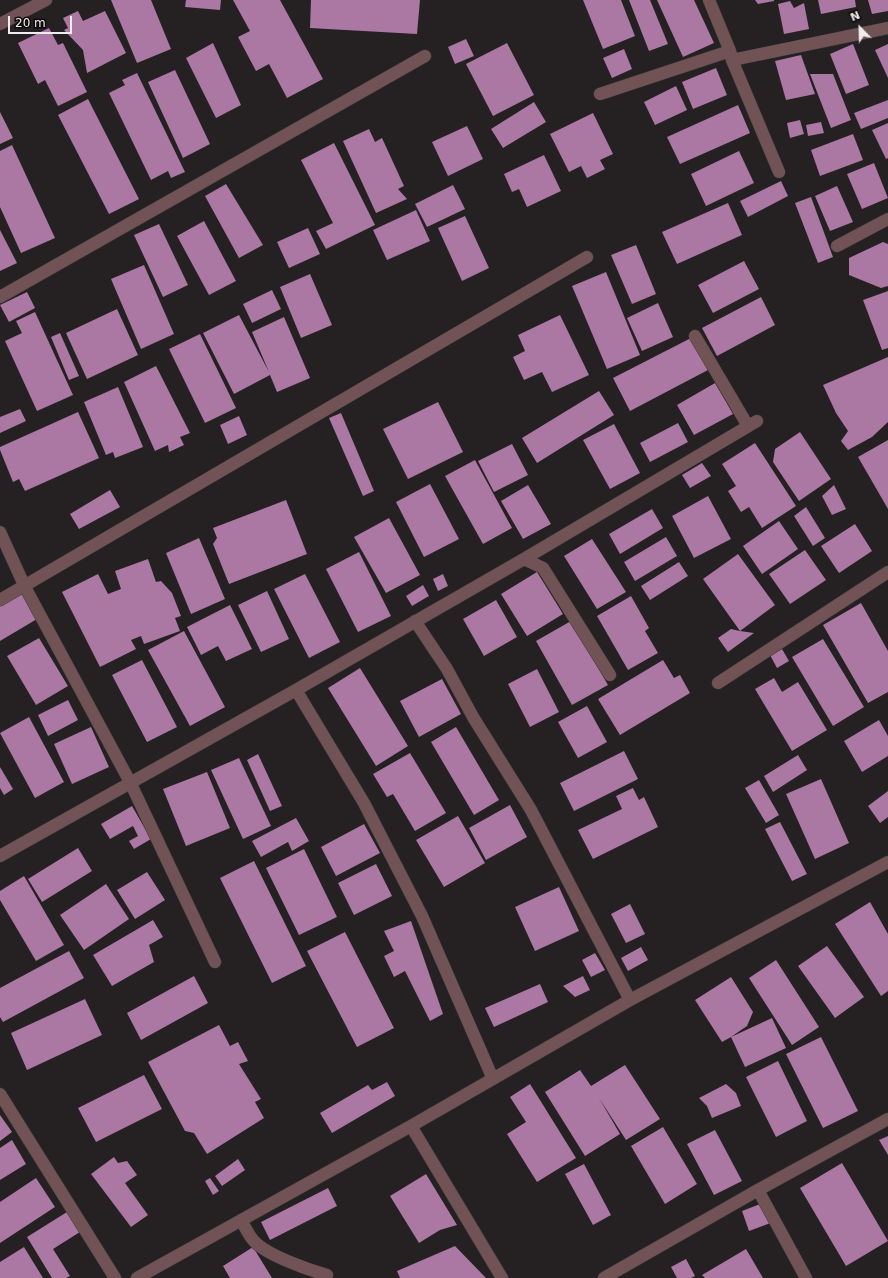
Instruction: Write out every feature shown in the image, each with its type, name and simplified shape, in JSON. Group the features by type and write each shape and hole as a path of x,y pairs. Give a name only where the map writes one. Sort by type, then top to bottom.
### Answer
{"street":[{"path":"0,24 46,0"},
{"path":"709,0 779,172"},
{"path":"600,94 731,56 888,28"},
{"path":"0,296 425,56"},
{"path":"837,246 888,219"},
{"path":"0,600 587,257"},
{"path":"0,856 296,690 524,559 753,424 695,336"},
{"path":"0,532 25,586 130,782 215,962"},
{"path":"524,559 543,568 610,674"},
{"path":"718,683 888,572"},
{"path":"415,621 447,669 473,717 531,810 630,1000"},
{"path":"296,690 364,803 418,909 493,1079"},
{"path":"136,1278 411,1126 630,1000 888,862"},
{"path":"0,1094 115,1278"},
{"path":"604,1278 758,1190 888,1119"},
{"path":"411,1126 502,1278"},
{"path":"758,1190 806,1278"},
{"path":"241,1220 254,1241 266,1251 310,1270 327,1275"}],"building":[{"path":"111,0 151,0 171,49 137,63"},
{"path":"186,0 221,0 220,10 185,7"},
{"path":"233,0 280,0 323,79 287,98 269,64 256,71 238,37 250,31"},
{"path":"311,0 420,0 417,34 310,28"},
{"path":"583,0 621,0 635,36 603,49"},
{"path":"629,0 650,0 668,44 649,51"},
{"path":"657,0 694,0 714,43 683,57"},
{"path":"755,0 774,0 774,1 758,4"},
{"path":"818,0 855,0 856,7 821,14"},
{"path":"868,0 888,0 888,11 872,14"},
{"path":"790,1 794,8 804,3 809,29 784,34 778,4"},
{"path":"78,11 83,21 105,11 126,53 87,73 83,50 64,30 68,28 63,18"},
{"path":"49,28 58,45 63,43 87,92 58,106 45,80 38,84 18,43"},
{"path":"466,39 474,56 455,64 448,47"},
{"path":"213,43 241,105 216,118 186,58"},
{"path":"507,43 534,95 493,116 466,64"},
{"path":"853,44 869,85 846,94 830,54"},
{"path":"888,44 888,78 875,50"},
{"path":"624,49 632,69 612,78 603,58"},
{"path":"801,55 815,94 786,100 775,61"},
{"path":"716,68 727,95 693,109 682,82"},
{"path":"175,70 210,144 183,158 148,82"},
{"path":"137,73 185,172 171,178 168,171 151,180 109,93 125,85 122,80"},
{"path":"810,74 833,74 851,120 831,128"},
{"path":"676,86 687,110 655,125 644,102"},
{"path":"88,99 139,199 109,214 58,115"},
{"path":"888,100 888,118 861,129 854,113"},
{"path":"534,102 546,122 503,148 491,129"},
{"path":"738,105 750,133 680,164 667,137"},
{"path":"0,112 13,138 0,144"},
{"path":"593,113 613,154 600,160 605,169 587,178 581,166 569,172 550,134"},
{"path":"800,120 804,134 790,138 787,123"},
{"path":"821,122 824,133 808,136 806,125"},
{"path":"888,123 888,158 886,159 872,130"},
{"path":"467,126 483,159 448,176 432,142"},
{"path":"369,129 375,142 382,138 404,186 398,189 407,199 376,213 343,141"},
{"path":"853,134 863,160 820,176 811,150"},
{"path":"334,143 375,225 326,249 316,231 333,223 301,160"},
{"path":"12,145 55,238 21,253 0,207 0,151"},
{"path":"739,151 754,183 706,206 691,174"},
{"path":"544,155 561,191 527,207 519,189 512,192 504,174"},
{"path":"874,163 888,198 862,209 847,174"},
{"path":"781,181 788,196 748,217 740,201"},
{"path":"226,184 263,245 239,258 205,196"},
{"path":"453,185 465,209 427,227 415,204"},
{"path":"837,186 853,222 830,231 815,196"},
{"path":"811,197 833,257 818,263 795,203"},
{"path":"728,203 742,235 677,264 662,232"},
{"path":"416,210 430,241 387,260 373,230"},
{"path":"465,216 489,268 462,281 438,228"},
{"path":"204,221 236,281 209,295 177,236"},
{"path":"159,224 188,285 163,297 134,235"},
{"path":"308,228 320,254 289,268 277,242"},
{"path":"0,230 17,263 0,271"},
{"path":"883,242 888,244 888,286 881,288 849,275 849,258"},
{"path":"636,245 656,294 632,304 611,255"},
{"path":"744,261 759,289 713,313 698,285"},
{"path":"144,265 174,334 141,349 111,279"},
{"path":"606,272 640,355 607,369 572,286"},
{"path":"310,274 332,325 301,338 280,287"},
{"path":"272,290 281,309 252,323 243,304"},
{"path":"888,291 888,348 882,350 863,300"},
{"path":"27,292 35,308 9,322 0,305"},
{"path":"761,297 775,325 717,356 702,328"},
{"path":"658,303 673,337 642,351 627,318"},
{"path":"117,309 138,355 87,379 66,333"},
{"path":"35,312 73,395 37,411 5,341 22,333 16,321"},
{"path":"239,315 269,372 252,332 284,317 310,378 277,392 270,375 234,394 203,333"},
{"path":"560,315 589,375 552,392 542,372 524,380 513,357 525,351 518,335"},
{"path":"60,333 79,376 69,380 51,337"},
{"path":"200,334 236,408 205,423 169,349"},
{"path":"691,338 708,370 630,411 613,378"},
{"path":"888,357 888,422 872,437 848,450 841,441 848,431 836,413 823,385"},
{"path":"156,366 190,433 180,437 184,445 169,452 168,445 155,451 124,382"},
{"path":"715,383 733,414 694,435 677,405"},
{"path":"118,387 143,447 115,458 113,452 106,455 84,402"},
{"path":"599,391 614,415 537,463 522,438"},
{"path":"438,402 463,452 408,479 383,429"},
{"path":"20,409 26,421 0,433 0,417"},
{"path":"78,412 99,458 25,491 19,479 13,482 0,447"},
{"path":"341,413 374,491 363,496 329,418"},
{"path":"239,416 247,435 228,444 220,425"},
{"path":"678,423 688,442 650,462 640,443"},
{"path":"614,424 640,473 610,489 583,440"},
{"path":"800,432 831,479 799,501 773,462 775,449"},
{"path":"888,440 888,509 858,457"},
{"path":"755,443 796,506 762,528 749,507 741,512 728,491 736,486 722,464"},
{"path":"512,444 528,475 494,492 478,461"},
{"path":"475,460 512,528 483,544 445,476"},
{"path":"702,463 711,476 690,488 682,475"},
{"path":"430,484 459,539 424,557 396,502"},
{"path":"528,485 551,524 523,539 501,501"},
{"path":"834,485 846,509 832,515 822,496"},
{"path":"110,490 120,507 79,529 70,514"},
{"path":"708,496 731,539 694,558 672,516"},
{"path":"286,500 307,554 229,584 213,544 217,538 213,528"},
{"path":"806,507 825,538 813,546 794,516"},
{"path":"652,509 663,528 620,554 609,534"},
{"path":"389,518 420,575 386,593 354,537"},
{"path":"779,521 798,549 762,574 743,546"},
{"path":"855,524 872,551 839,573 821,546"},
{"path":"666,537 677,556 635,581 624,562"},
{"path":"199,538 225,599 191,614 166,553"},
{"path":"592,539 626,592 597,609 564,556"},
{"path":"805,550 826,580 790,604 769,574"},
{"path":"359,552 391,616 358,632 326,569"},
{"path":"738,554 775,605 740,631 703,579"},
{"path":"148,559 156,582 161,581 172,593 181,616 175,618 180,631 144,644 141,636 131,640 136,649 100,667 62,592 98,574 108,594 121,589 115,571"},
{"path":"679,562 688,576 650,600 641,586"},
{"path":"537,572 563,614 527,636 501,594"},
{"path":"305,574 340,642 309,658 274,589"},
{"path":"443,574 448,586 438,591 433,579"},
{"path":"423,585 429,596 412,606 406,596"},
{"path":"267,591 289,639 261,652 238,605"},
{"path":"21,592 37,619 0,641 0,605"},
{"path":"631,596 649,628 645,631 658,653 628,670 597,616"},
{"path":"496,600 517,637 484,656 463,619"},
{"path":"861,603 888,651 888,692 868,703 823,625"},
{"path":"230,605 252,649 226,661 218,646 201,655 187,627"},
{"path":"571,621 608,685 572,705 536,641"},
{"path":"731,629 754,633 728,652 718,638"},
{"path":"184,631 225,707 190,726 148,650"},
{"path":"39,638 68,686 36,705 7,656"},
{"path":"823,639 864,707 833,726 792,657"},
{"path":"782,649 789,661 777,668 770,655"},
{"path":"142,660 177,727 147,742 112,675"},
{"path":"663,660 674,678 680,675 690,693 620,735 598,699"},
{"path":"360,668 408,746 376,766 328,688"},
{"path":"537,669 559,712 530,727 508,684"},
{"path":"774,678 782,692 798,682 827,730 792,751 755,689"},
{"path":"442,679 461,714 419,737 400,701"},
{"path":"68,700 78,720 48,736 38,715"},
{"path":"587,706 607,742 578,758 558,722"},
{"path":"29,717 64,782 35,798 0,733"},
{"path":"879,720 888,736 888,756 862,772 844,741"},
{"path":"91,727 109,767 72,784 54,744"},
{"path":"456,727 499,800 474,815 431,742"},
{"path":"624,751 638,779 574,811 560,783"},
{"path":"410,753 446,813 415,831 393,794 387,797 373,774"},
{"path":"258,754 282,806 270,811 247,760"},
{"path":"798,755 807,770 773,792 764,776"},
{"path":"239,758 271,826 243,839 211,770"},
{"path":"0,767 13,789 4,795 0,788"},
{"path":"207,772 230,828 186,846 163,789"},
{"path":"821,779 849,843 815,859 786,794"},
{"path":"759,780 779,815 766,823 745,788"},
{"path":"633,788 639,800 644,797 658,827 593,859 578,830 622,809 616,796"},
{"path":"888,791 888,817 880,823 868,806"},
{"path":"510,805 527,837 486,860 469,828"},
{"path":"132,806 151,839 134,849 129,841 138,836 133,826 110,839 101,824"},
{"path":"458,816 485,863 444,887 416,840"},
{"path":"296,818 309,841 292,851 288,842 261,857 252,841"},
{"path":"780,822 807,874 792,881 765,829"},
{"path":"364,824 380,853 336,876 321,847"},
{"path":"78,848 92,871 42,902 28,879"},
{"path":"304,849 337,917 299,935 266,868"},
{"path":"254,861 306,966 272,983 220,878"},
{"path":"376,864 392,896 354,915 338,883"},
{"path":"147,872 165,900 135,919 117,890"},
{"path":"24,876 64,945 36,961 0,900 0,891"},
{"path":"106,884 129,919 84,950 60,915"},
{"path":"559,887 579,931 535,951 515,907"},
{"path":"870,902 888,934 888,991 881,996 835,924"},
{"path":"630,904 645,934 626,943 611,914"},
{"path":"153,920 163,937 149,945 154,962 112,986 93,955"},
{"path":"411,921 443,1014 430,1021 405,971 394,977 384,956 394,951 384,931"},
{"path":"345,932 394,1028 357,1047 307,951"},
{"path":"827,946 864,997 835,1018 798,966"},
{"path":"641,947 648,960 628,971 621,958"},
{"path":"69,951 84,978 3,1022 0,1017 0,988"},
{"path":"595,953 605,970 591,977 582,960"},
{"path":"776,960 819,1027 792,1045 749,978"},
{"path":"194,976 208,1003 141,1040 127,1013"},
{"path":"583,976 590,990 575,997 563,986"},
{"path":"731,977 753,1012 747,1026 722,1042 695,1000"},
{"path":"540,984 548,1002 494,1027 485,1008"},
{"path":"85,999 102,1035 27,1070 11,1033"},
{"path":"772,1018 786,1048 745,1067 731,1037"},
{"path":"219,1025 230,1046 238,1042 248,1061 239,1064 261,1099 255,1102 264,1118 207,1154 194,1133 185,1131 148,1062"},
{"path":"821,1037 858,1111 823,1128 786,1054"},
{"path":"778,1061 807,1121 776,1137 746,1077"},
{"path":"625,1065 660,1119 626,1140 599,1098 620,1134 585,1156 545,1092 580,1070 591,1086"},
{"path":"144,1075 162,1109 96,1142 78,1108"},
{"path":"387,1082 395,1096 332,1133 320,1113 368,1085 372,1090"},
{"path":"530,1084 576,1158 537,1182 507,1134 526,1122 510,1097"},
{"path":"726,1084 736,1093 741,1106 712,1118 707,1106 699,1098"},
{"path":"0,1115 12,1132 0,1141"},
{"path":"663,1127 697,1184 665,1204 631,1146"},
{"path":"715,1130 742,1181 714,1195 687,1144"},
{"path":"888,1136 888,1155 879,1140"},
{"path":"12,1140 26,1164 0,1180 0,1148"},
{"path":"114,1157 118,1163 127,1161 137,1175 125,1183 148,1215 131,1227 91,1174"},
{"path":"238,1159 245,1170 222,1186 215,1176"},
{"path":"842,1163 888,1241 846,1266 800,1188"},
{"path":"584,1164 611,1215 593,1225 565,1174"},
{"path":"426,1174 457,1225 440,1230 419,1243 390,1196"},
{"path":"36,1178 55,1207 0,1243 0,1202"},
{"path":"210,1178 219,1191 213,1195 205,1181"},
{"path":"328,1188 337,1206 270,1240 261,1222"},
{"path":"768,1201 776,1221 749,1231 742,1211"},
{"path":"67,1212 80,1232 53,1249 70,1276 66,1278 52,1278 27,1237"},
{"path":"455,1246 486,1278 400,1278 397,1271"},
{"path":"24,1247 43,1278 0,1278 0,1262"},
{"path":"253,1247 272,1278 230,1278 223,1266"},
{"path":"746,1249 763,1278 705,1278 702,1275"},
{"path":"686,1259 695,1276 691,1278 677,1278 671,1267"}]}
